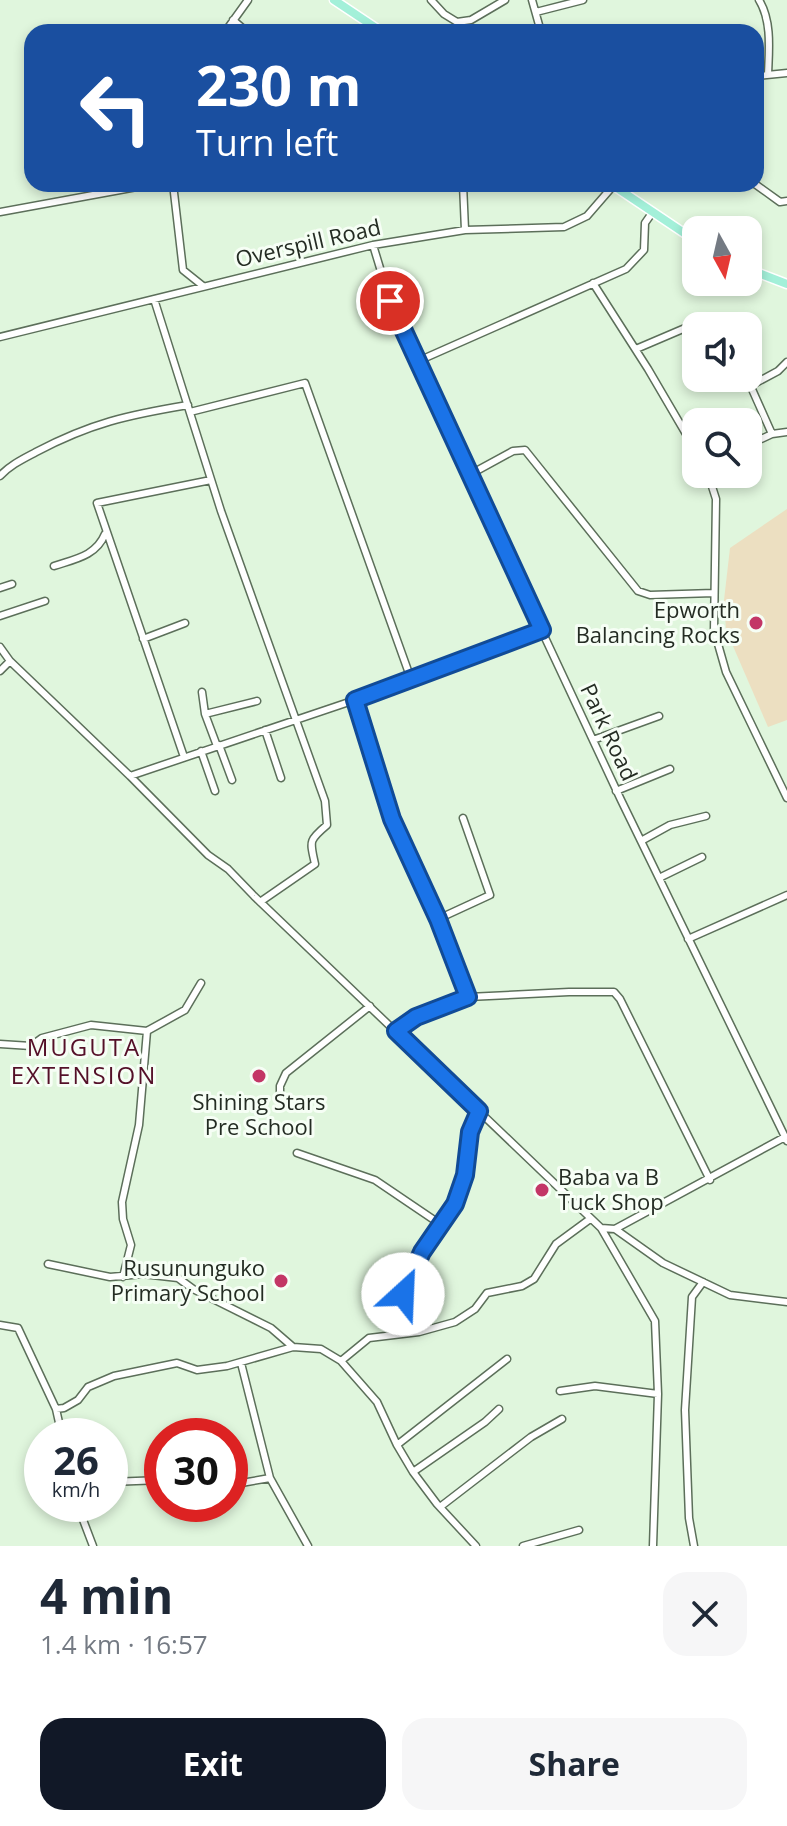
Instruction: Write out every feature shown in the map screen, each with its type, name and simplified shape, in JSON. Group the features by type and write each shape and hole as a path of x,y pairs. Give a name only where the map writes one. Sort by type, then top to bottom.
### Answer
{"main road":[{"path":"334,0 370,24"},
{"path":"622,192 682,232"},
{"path":"762,274 787,284"}],"street":[{"path":"230,24 248,0"},
{"path":"431,0 457,22 471,20 505,0"},
{"path":"532,0 539,24"},
{"path":"536,12 583,0"},
{"path":"759,0 766,11 768,74"},
{"path":"233,20 238,24"},
{"path":"764,75 787,73"},
{"path":"764,190 780,202 787,201"},
{"path":"0,212 109,192"},
{"path":"174,192 183,270 203,286"},
{"path":"463,192 465,230"},
{"name":"Overspill Road","path":"0,337 373,245 465,230 564,227 587,216 606,192"},
{"path":"416,362 626,269 641,255 645,246 645,223 652,213"},
{"name":"Park Road","path":"373,245 390,301 416,362 616,791 786,1139"},
{"path":"593,283 682,427"},
{"path":"154,299 264,636 325,801 327,825 312,838 310,846 315,864 260,902"},
{"path":"636,349 682,329"},
{"path":"762,377 778,371 787,362"},
{"path":"0,476 13,465 96,424 124,416 189,408 305,383 411,679"},
{"path":"753,392 772,434"},
{"path":"762,439 787,432"},
{"path":"469,475 513,451 525,450 638,591 650,595 714,593"},
{"path":"184,757 105,534 97,503 211,480"},
{"path":"712,488 716,499 717,544 714,630 726,672 783,782 787,798"},
{"path":"54,566 91,553 100,546 105,534"},
{"path":"0,588 12,584"},
{"path":"0,616 45,601"},
{"path":"143,639 185,623"},
{"path":"130,776 355,700 542,630"},
{"path":"0,647 10,661 208,855 228,869 601,1228 655,1321 658,1394 653,1546"},
{"path":"0,671 10,661"},
{"path":"202,692 205,714 232,780"},
{"path":"355,700 392,819 438,919 468,997"},
{"path":"205,714 257,701"},
{"path":"593,740 659,716"},
{"path":"265,730 281,778"},
{"path":"201,751 215,791"},
{"path":"616,791 670,769"},
{"path":"641,841 670,825 706,816"},
{"path":"438,919 490,895 463,818"},
{"path":"659,878 702,857"},
{"path":"688,939 787,895"},
{"path":"0,1044 31,1046 42,1038 91,1025 147,1031 185,1010 201,983"},
{"path":"396,1031 416,1017 468,997 614,992 710,1180"},
{"path":"280,1099 280,1086 286,1073 370,1006"},
{"path":"123,1277 131,1245 123,1219 122,1202 139,1125 147,1031"},
{"path":"406,1333 404,1289 414,1275 422,1252 452,1210 465,1175 470,1132 479,1111"},
{"path":"615,1229 786,1139"},
{"path":"297,1153 375,1180 440,1224"},
{"path":"341,1361 369,1338 451,1324 475,1309 487,1293 529,1282 537,1275 556,1244 590,1219"},
{"path":"601,1228 615,1229 663,1263 742,1298 764,1297 787,1302"},
{"path":"48,1264 92,1275 123,1277 151,1274 178,1278 193,1289 271,1328 293,1347"},
{"path":"694,1546 689,1518 685,1410 692,1297 703,1282"},
{"path":"0,1325 18,1328 58,1418"},
{"path":"56,1409 78,1400 88,1387 114,1376 177,1363 197,1370 241,1363 293,1347 321,1349 341,1361 377,1402 413,1472 476,1546"},
{"path":"397,1445 507,1359"},
{"path":"241,1363 270,1478 308,1546"},
{"path":"560,1391 595,1386 658,1394"},
{"path":"413,1472 499,1409"},
{"path":"440,1507 531,1437 562,1419"},
{"path":"248,1482 270,1478"},
{"path":"84,1522 93,1546"},
{"path":"523,1546 579,1530"}],"shaded area":[{"name":"Epworth Balancing Rocks","path":"787,509 787,720 768,727 726,630 724,600 730,548"}],"place":[{"name":"Epworth Balancing Rocks","path":"756,623"},
{"name":"Shining Stars Pre School","path":"259,1076"},
{"name":"Baba va B Tuck Shop","path":"542,1190"},
{"name":"Rusununguko Primary School","path":"281,1281"}],"district":[{"name":"MUGUTA EXTENSION","path":"84,1062"}],"route":[{"path":"390,301 542,630 355,700 392,819 458,965 468,997 416,1017 396,1031 479,1111 468,1139 465,1175 455,1204 422,1252 403,1294"}]}
